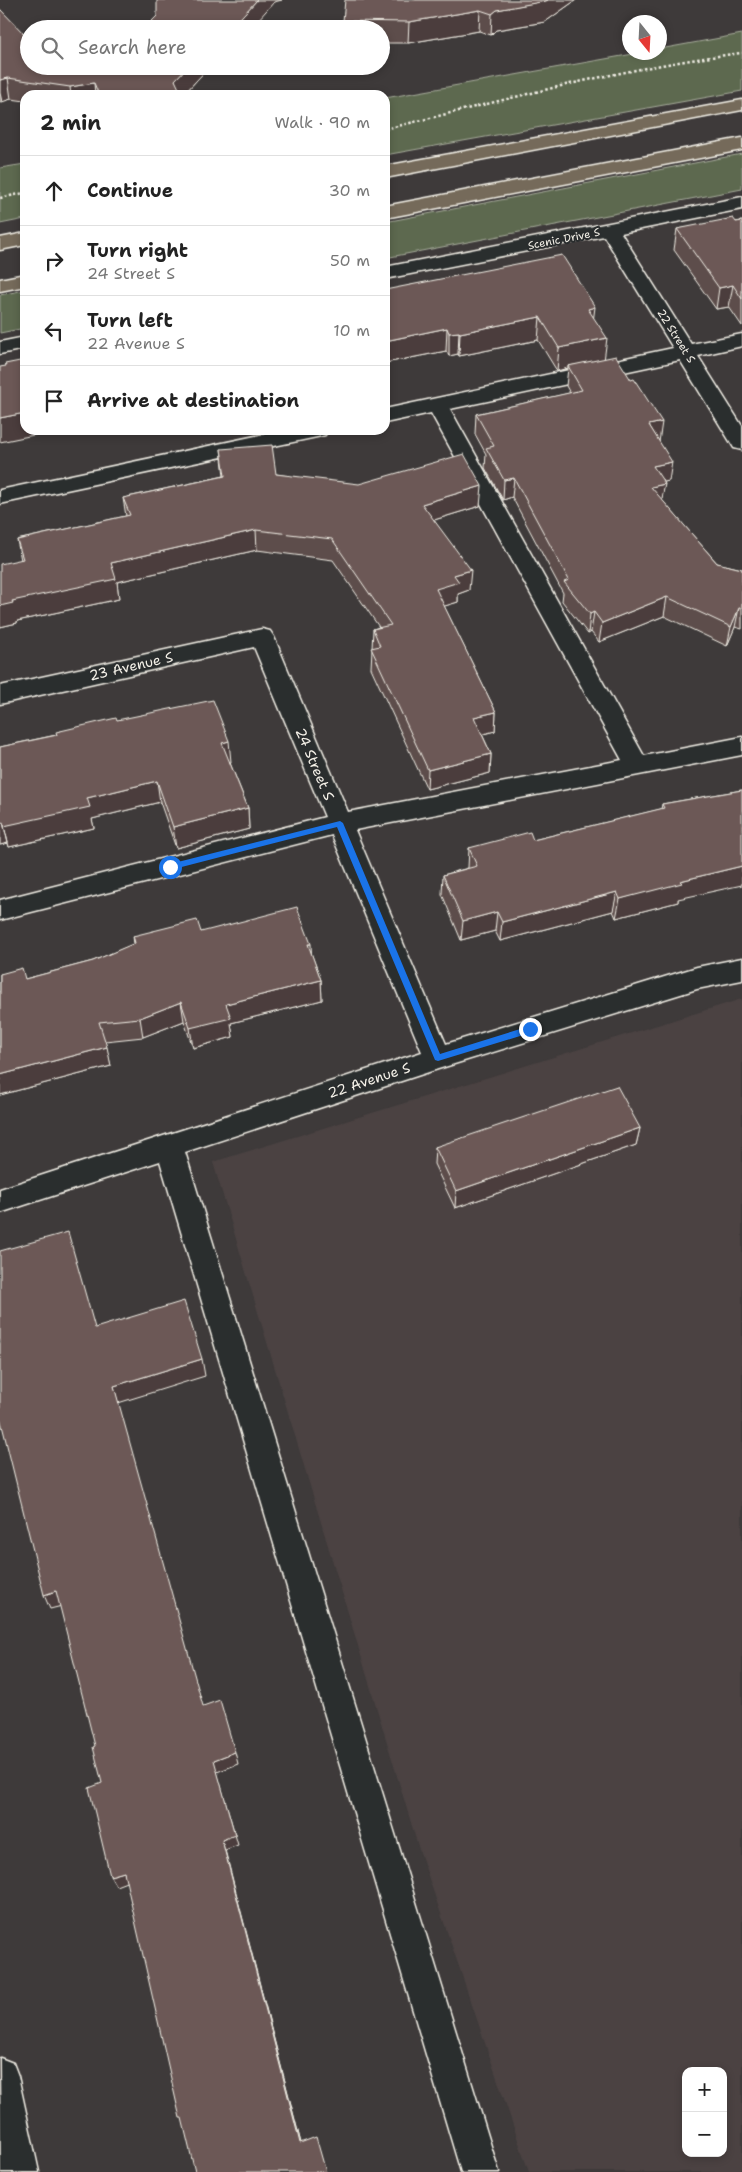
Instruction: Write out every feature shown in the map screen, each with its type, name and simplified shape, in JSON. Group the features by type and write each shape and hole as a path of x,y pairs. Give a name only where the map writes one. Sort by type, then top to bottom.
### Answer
{"main road":[{"path":"390,171 742,106"},
{"path":"390,211 742,144"},
{"path":"0,244 20,240"},
{"path":"0,285 20,281"}],"street":[{"name":"Scenic Drive S","path":"390,272 742,203"},
{"name":"22 Street S","path":"610,230 742,443"},
{"path":"390,415 742,340"},
{"path":"0,348 20,344"},
{"path":"437,404 638,766"},
{"path":"0,497 293,435"},
{"name":"23 Avenue S","path":"0,695 262,636"},
{"name":"24 Street S","path":"262,636 438,1058"},
{"path":"0,910 340,823 742,746"},
{"name":"22 Avenue S","path":"0,1201 438,1058 697,978 742,969"},
{"path":"169,1145 480,2172"},
{"path":"0,2076 20,2172"}],"path":[{"path":"390,128 614,74 690,59 742,53"},
{"path":"0,198 20,194"}],"shaded area":[{"path":"742,999 742,2172 529,2172 419,1849 213,1162"}],"green space":[{"path":"742,34 742,91 390,154 390,97 622,56 622,60 667,60 667,48"},
{"path":"742,154 742,189 390,257 390,221"},
{"path":"20,165 20,220 0,224 0,168"},
{"path":"20,291 20,329 0,333 0,295"}],"building":[{"path":"157,0 257,0 238,20 153,20 157,16"},
{"path":"345,0 548,0 497,10 492,14 480,10 409,22 343,20"},
{"path":"0,9 20,30 20,75 180,75 175,80 180,90 97,90 94,83 70,87 8,78 0,80"},
{"path":"733,218 736,222 742,221 742,299 733,285 719,288 677,229"},
{"path":"562,255 595,307 588,309 607,338 559,348 540,317 460,333 449,333 447,328 390,340 390,289"},
{"path":"616,356 631,380 634,379 662,422 649,425 672,462 653,466 665,484 651,487 717,563 742,569 742,608 739,608 731,627 667,597 602,623 594,612 590,614 564,582 569,580 514,478 504,480 486,448 494,446 476,414 582,390 568,366"},
{"path":"20,361 20,414 0,418 0,367 6,366 5,364"},
{"path":"272,445 276,474 359,484 464,454 482,486 422,504 471,570 454,575 459,582 436,589 496,712 474,717 491,754 428,770 371,648 380,646 373,629 391,625 332,539 256,530 111,563 116,579 12,601 13,603 0,606 0,564 23,559 17,540 130,515 123,498 225,476 221,449"},
{"path":"213,700 229,741 222,743 248,808 173,827 157,781 87,798 90,807 4,826 3,822 0,823 0,747 57,735 56,732 116,718 117,720"},
{"path":"742,790 742,866 680,881 682,883 620,899 617,892 502,922 497,912 463,921 443,875 477,866 469,848 530,832 533,840 664,808 662,804"},
{"path":"297,907 311,944 308,944 321,980 226,1004 231,1018 190,1028 181,1002 140,1018 99,1022 107,1047 0,1075 0,974 22,968 25,979 93,961 135,943 133,936 197,920 201,932"},
{"path":"617,1086 640,1128 456,1191 435,1147"},
{"path":"68,1232 95,1328 184,1301 202,1359 114,1386 203,1706 220,1700 235,1752 214,1760 235,1835 222,1840 300,2143 316,2137 326,2172 195,2172 182,2118 180,2118 124,1872 110,1876 89,1788 102,1783 93,1747 95,1746 56,1591 44,1595 0,1417 0,1251"}],"route":[{"path":"170,867 340,823 438,1058 530,1029"}]}
